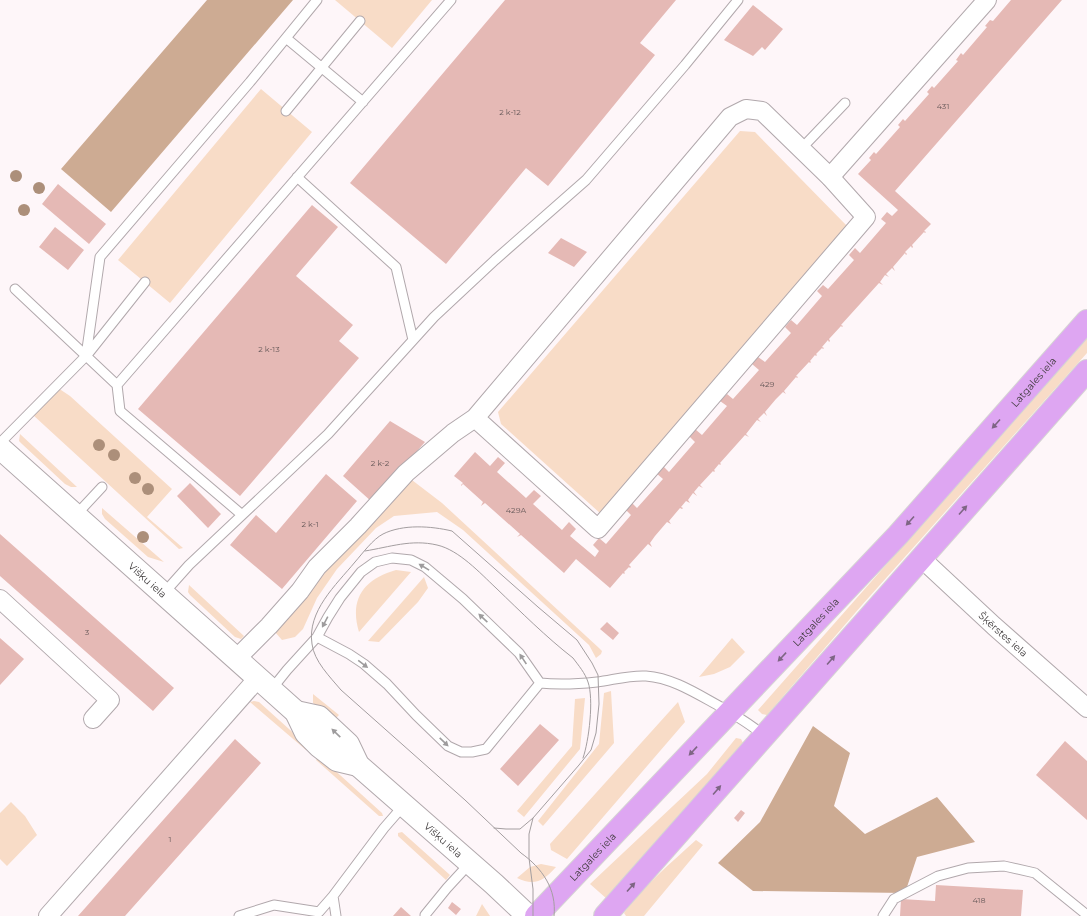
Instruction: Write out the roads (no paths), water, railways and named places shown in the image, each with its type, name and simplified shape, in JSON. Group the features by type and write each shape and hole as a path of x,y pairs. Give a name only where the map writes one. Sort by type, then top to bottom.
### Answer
{"highway":[{"name":"Latgales iela","path":"536,916 898,534 1087,321"},
{"path":"605,916 1087,370"}],"street":[{"path":"830,176 987,0"},
{"path":"236,659 300,591 317,567 358,526 406,474 453,433 475,418 730,117 746,109 762,111 830,176 866,217 598,529 475,418"},
{"name":"Višķu iela","path":"0,448 296,712 306,733 319,746 337,760 358,765 528,916"},
{"name":"Šķērstes iela","path":"921,558 994,626 1087,708"},
{"path":"1,603 110,700 93,719"},
{"path":"48,916 264,684"}],"lane":[{"path":"86,356 100,257 317,0"},
{"path":"117,385 451,0"},
{"path":"164,593 189,564 328,434 434,317 495,260 586,180 685,65 738,0"},
{"path":"286,111 360,21"},
{"path":"286,38 363,102"},
{"path":"801,149 845,103"},
{"path":"297,177 396,267 413,340"},
{"path":"0,443 86,356 145,282"},
{"path":"15,289 117,385 120,412 241,514"},
{"path":"75,516 102,487"},
{"path":"264,684 287,670 317,637 336,605 361,572 375,562 392,558 411,560 425,566 463,599 519,653 540,683 559,685 646,676 670,681 696,693 730,712 747,722 764,736"},
{"path":"317,637 364,664 387,684 448,746 461,752 472,752 486,749 540,683"},
{"path":"239,916 274,905 320,912 384,828 404,805"},
{"path":"425,916 447,888 470,863"},
{"path":"883,916 894,899 938,876 968,868 1004,866 1035,873 1087,915"},
{"path":"333,896 336,916"}],"tram line":[{"path":"533,916 533,889 529,858 529,834 533,818 591,750 596,733 599,704 598,675 577,640 452,531 426,527 408,527 383,534 372,543 332,589 318,610 314,620 312,632 312,644 316,657 319,663 341,690 465,800 521,853 529,859 535,865 541,872 550,888 553,897 554,916"},
{"path":"365,551 401,544 427,543 437,545 453,552 476,569 543,633 573,658 582,670 590,689 590,720 583,758"},
{"path":"494,828 520,829 533,818"}]}
